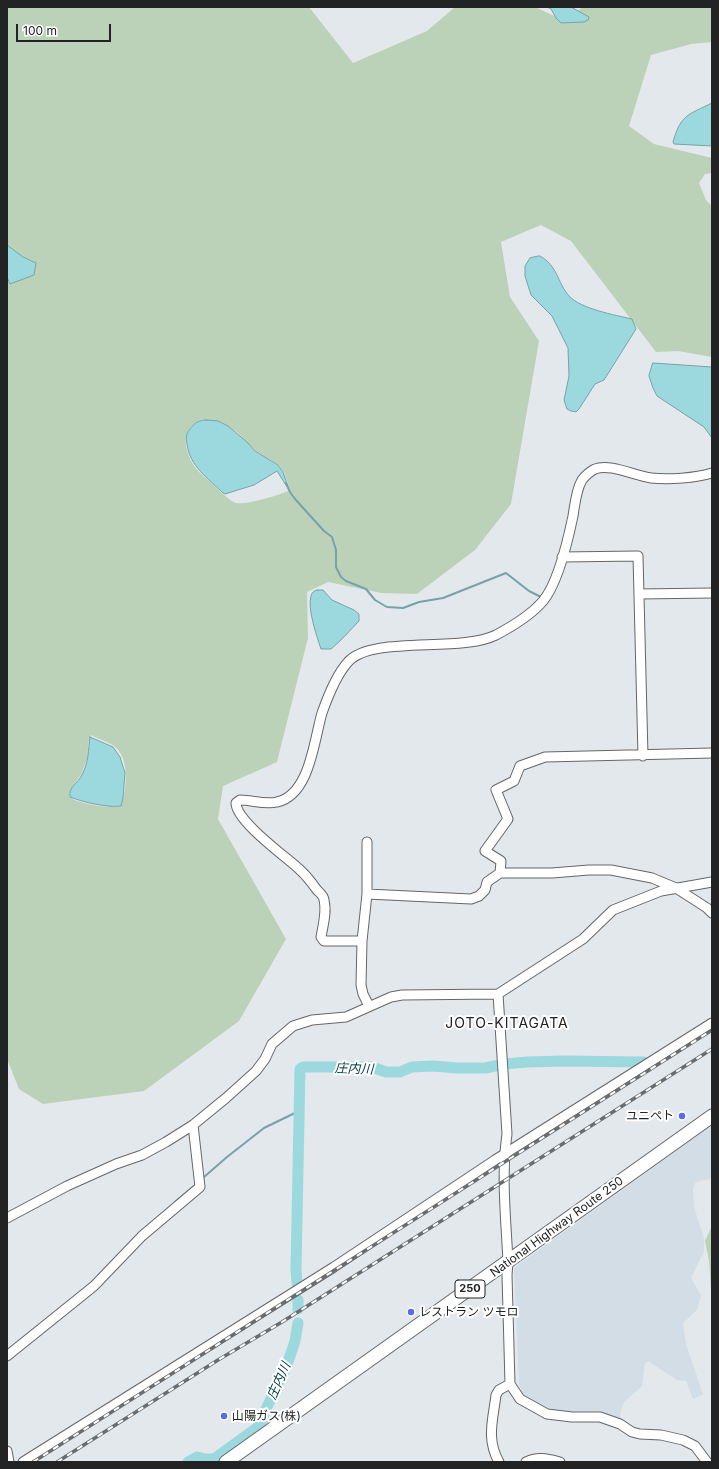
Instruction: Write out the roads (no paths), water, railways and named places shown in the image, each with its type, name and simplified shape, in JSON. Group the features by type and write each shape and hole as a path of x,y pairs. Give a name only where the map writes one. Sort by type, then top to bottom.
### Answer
{"highway":[{"name":"National Highway Route 250","path":"226,1462 712,1116"}],"street":[{"path":"362,942 324,941 322,937 324,898 299,868 275,849 246,822 237,811 236,803 240,800 250,800 262,803 276,802 287,798 301,783 309,767 323,711 337,677 348,662 356,655 373,649 480,640 495,635 529,614 542,602 555,578 562,557 573,518 578,489 583,479 592,471 598,468 612,468 653,478 687,478 712,472"},
{"path":"562,557 638,556 643,756"},
{"path":"639,594 712,594"},
{"path":"500,873 501,861 485,851 508,819 496,790 514,780 520,766 545,757 643,756 712,753"},
{"path":"367,842 367,894 362,942 361,985 363,994 369,1006"},
{"path":"367,894 471,899 479,896 485,890 487,882 500,873 552,873 611,870 652,878 676,888 707,908 712,913"},
{"path":"7,1218 67,1186 116,1164 142,1155 193,1125 256,1071 265,1059 272,1044 293,1026 312,1020 346,1017 390,997 402,995 498,994 583,939 613,910 661,891 712,882"},
{"path":"498,994 508,1134 504,1154 504,1186 508,1262 510,1384 520,1399 547,1414 572,1417 600,1417 620,1424 632,1432 662,1435 683,1440 695,1446 707,1462"},
{"path":"23,1462 334,1267 504,1154 712,1023"},
{"path":"7,1356 94,1286 142,1236 200,1187 193,1125"},
{"path":"500,1462 494,1452 491,1437 496,1395 499,1390 510,1384"},
{"path":"7,1451 8,1462"},
{"path":"526,1462 532,1459 546,1458 560,1462"}],"water":[{"path":"547,7 571,7 589,17 588,20 584,22 561,23 551,9"},
{"path":"712,103 712,146 674,144 673,142 679,126 686,116"},
{"path":"7,245 23,257 36,263 34,275 10,284 7,277"},
{"path":"540,256 554,269 565,291 574,301 599,311 632,319 636,329 604,380 595,384 576,412 567,409 564,400 569,376 568,348 552,316 531,295 525,276 525,266 530,258"},
{"path":"653,363 712,367 712,438 704,427 657,396 649,376"},
{"path":"199,421 218,421 228,426 255,451 278,465 283,472 289,490 277,471 254,485 225,494 223,493 200,472 192,459 186,440 188,432 195,424"},
{"path":"317,590 323,590 332,600 354,610 359,614 359,621 331,649 321,649 313,622 310,601 312,594"},
{"path":"90,737 113,747 120,757 125,773 121,806 95,804 70,797 70,790 82,775 86,765"}],"waterway":[{"path":"286,483 295,499 324,531 332,537 336,550 336,567 341,577 346,581 366,589 375,600 387,607 403,608 419,602 443,598 506,573 529,591 543,598"},
{"name":"庄内川","path":"297,1283 300,1069 303,1067 372,1067 386,1072 400,1072 412,1067 433,1066 485,1068 527,1062 644,1062"},
{"path":"204,1177 264,1128 299,1111"},
{"path":"175,1202 195,1185"},
{"name":"庄内川","path":"298,1300 298,1309"},
{"name":"庄内川","path":"188,1462 197,1457 214,1459 261,1425 265,1411 287,1365 295,1341 298,1323"}],"railway":[{"path":"33,1462 712,1030"},
{"path":"57,1462 218,1360 282,1322 712,1049"}],"place":[{"name":"ユニペト","path":"682,1116"},
{"name":"レストラン ツモロ","path":"411,1312"},
{"name":"山陽ガス(株)","path":"224,1416"}],"district":[{"name":"JOTO-KITAGATA","path":"507,1024"}]}
